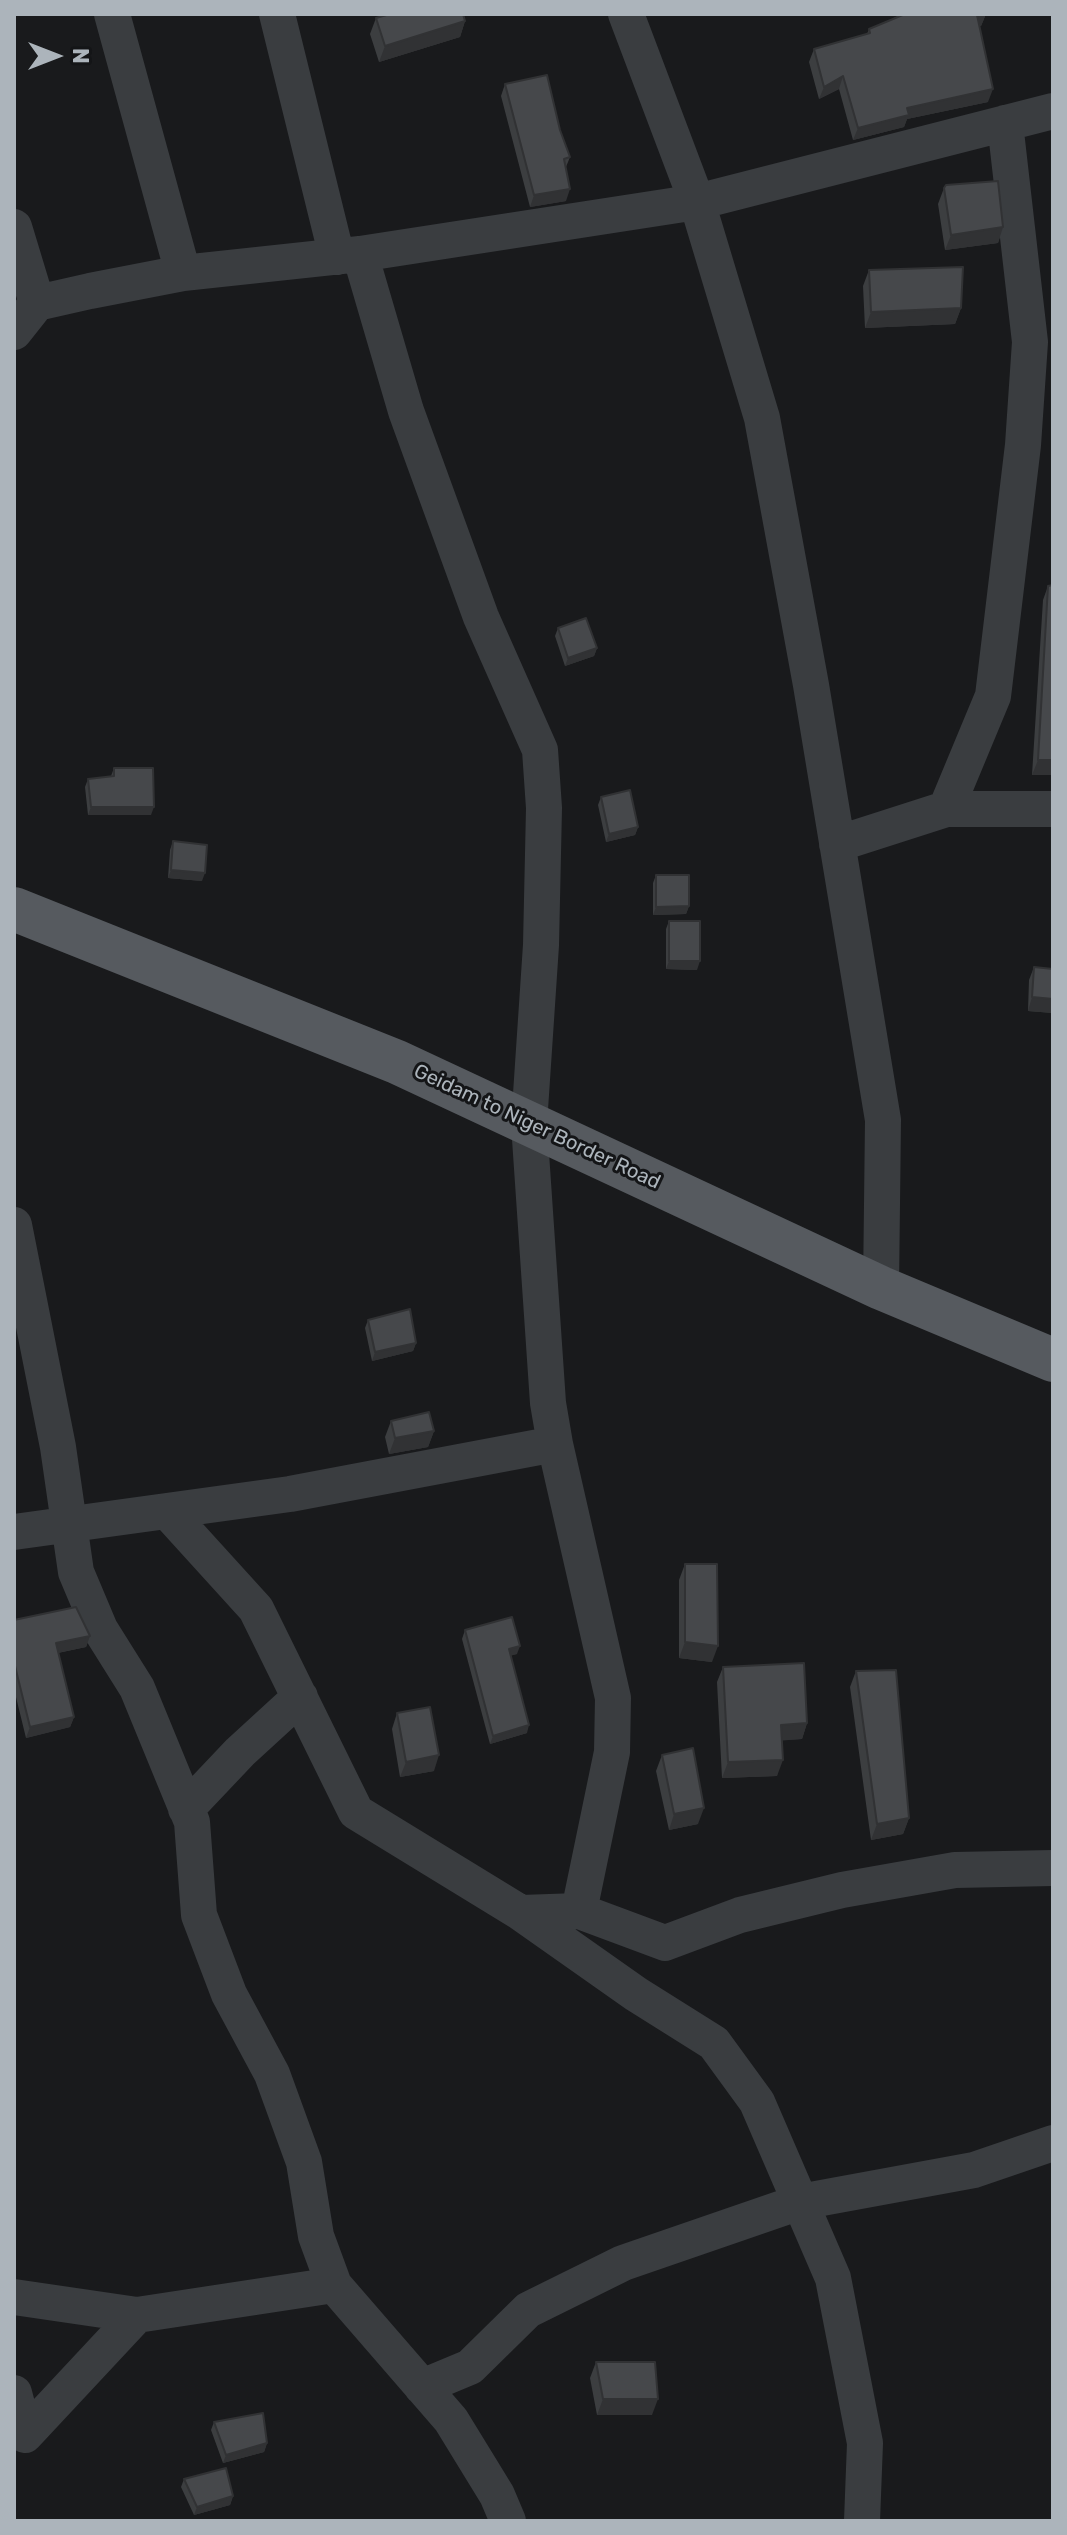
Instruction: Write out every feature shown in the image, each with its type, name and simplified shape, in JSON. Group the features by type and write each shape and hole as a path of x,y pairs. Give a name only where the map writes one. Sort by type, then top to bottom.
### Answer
{"main road":[{"name":"Geidam to Niger Border Road","path":"14,909 397,1062 881,1288 1053,1360"}],"street":[{"path":"112,14 183,273"},
{"path":"277,14 349,256 481,617 540,750 544,808 541,945 529,1124 548,1403 613,1698 612,1752 579,1911"},
{"path":"626,14 697,202 762,418 883,1120 881,1288"},
{"path":"14,332 37,303 183,273 349,256 697,202 1053,111"},
{"path":"946,809 993,696 1023,445 1030,342 1005,123"},
{"path":"14,227 37,303"},
{"path":"837,844 946,809 1053,809"},
{"path":"14,1225 58,1447 76,1572 100,1629 137,1688 192,1822 199,1915 229,1994 272,2074 304,2162 316,2236 334,2285 451,2420 497,2495 508,2521"},
{"path":"14,1532 290,1494 555,1444"},
{"path":"167,1511 256,1609 356,1812 521,1913 636,1994 714,2043 757,2102 833,2278 865,2443 862,2521"},
{"path":"186,1809 240,1752 300,1697"},
{"path":"521,1913 579,1911 665,1943 740,1915 842,1890 955,1870 1053,1868"},
{"path":"422,2387 470,2367 528,2310 623,2263 800,2202 974,2170 1053,2143"},
{"path":"14,2297 137,2315 334,2285"},
{"path":"14,2393 25,2435 137,2315"}],"building":[{"path":"390,14 463,14 465,21 385,46 376,18"},
{"path":"905,14 982,14 977,15 993,89 907,108 909,115 858,128 843,76 824,87 814,49 870,33 869,29"},
{"path":"547,75 570,157 564,159 570,189 534,195 505,84"},
{"path":"998,181 1003,227 951,235 946,185"},
{"path":"963,267 961,308 871,312 869,270"},
{"path":"1053,585 1053,760 1038,760 1048,586"},
{"path":"586,618 597,648 568,658 558,628"},
{"path":"114,768 153,768 154,807 91,807 88,779 114,776"},
{"path":"630,790 638,827 609,834 601,797"},
{"path":"173,841 207,845 205,873 171,870"},
{"path":"656,875 689,875 689,906 656,907"},
{"path":"669,921 700,921 700,961 669,961"},
{"path":"1034,967 1053,969 1053,999 1032,997"},
{"path":"410,1309 416,1343 375,1352 368,1320"},
{"path":"429,1412 434,1431 395,1438 391,1421"},
{"path":"685,1564 717,1564 718,1646 685,1642"},
{"path":"76,1607 90,1636 56,1643 74,1717 30,1727 14,1662 14,1620"},
{"path":"512,1617 520,1646 509,1649 529,1725 493,1736 465,1630"},
{"path":"804,1663 807,1723 781,1725 783,1760 728,1762 723,1667"},
{"path":"896,1670 909,1818 877,1824 856,1671"},
{"path":"430,1707 439,1755 406,1762 397,1713"},
{"path":"693,1748 704,1808 674,1814 662,1755"},
{"path":"596,2362 655,2362 658,2399 603,2399"},
{"path":"263,2413 267,2443 226,2455 214,2422"},
{"path":"226,2468 233,2496 197,2507 184,2479"}]}
